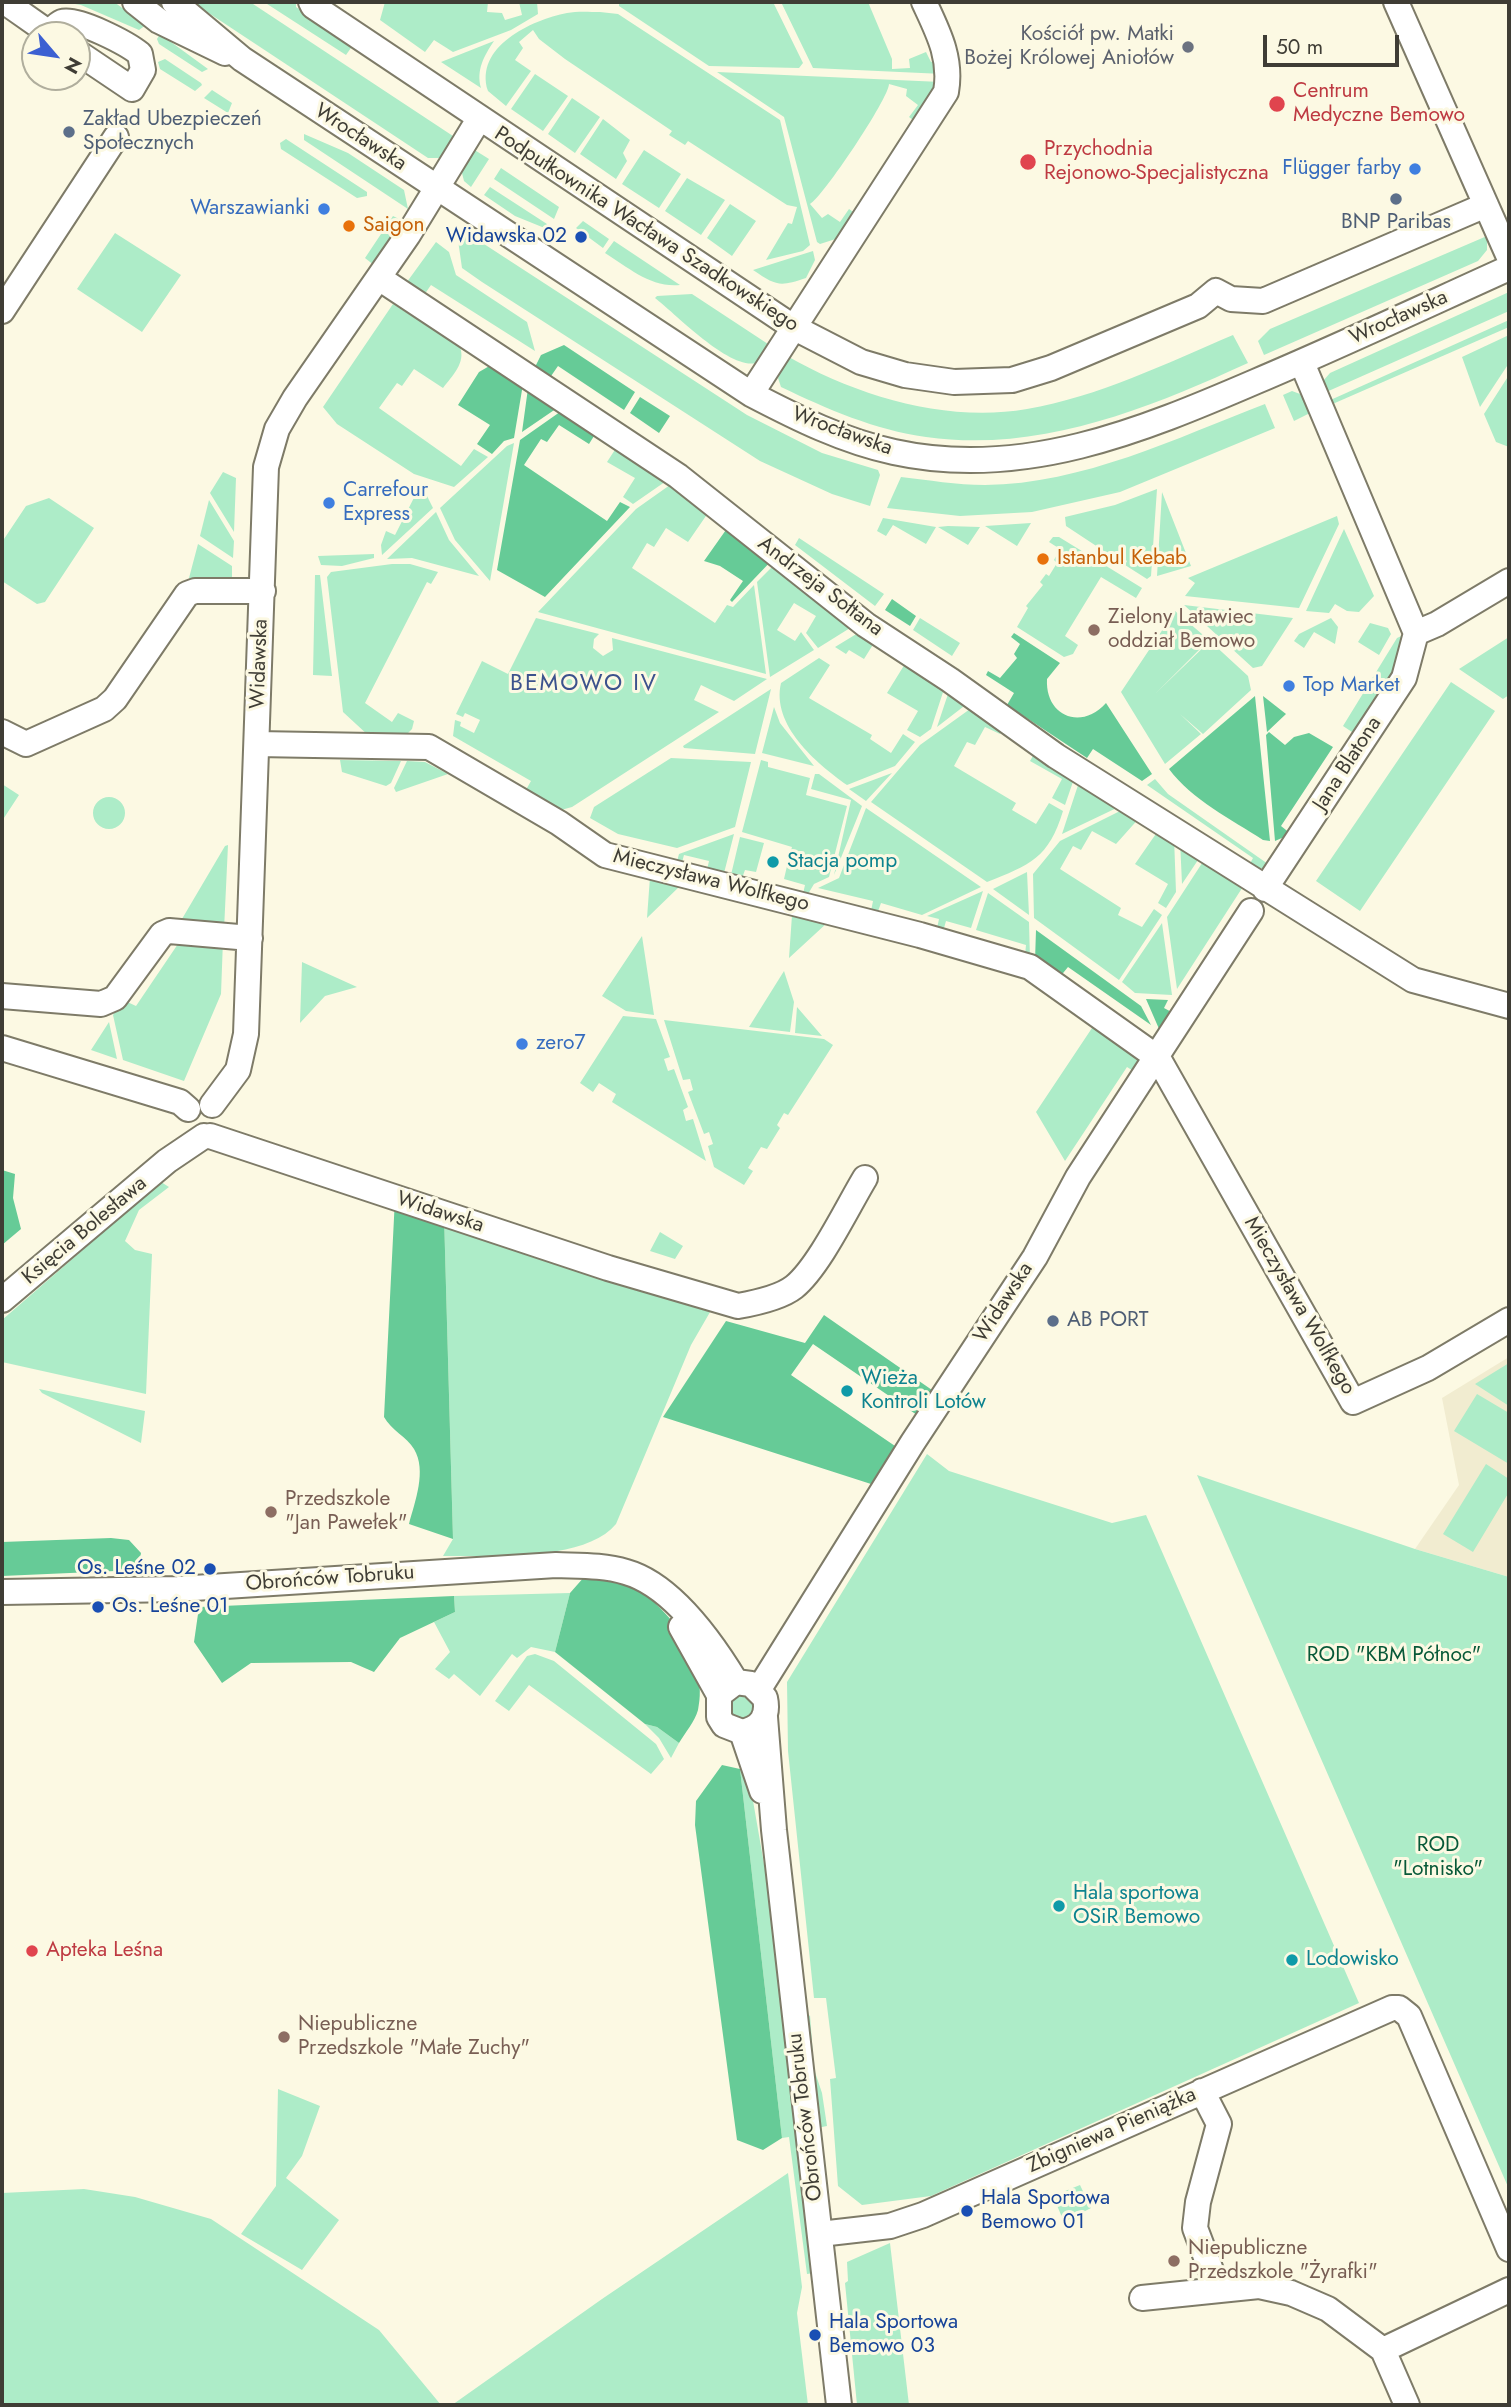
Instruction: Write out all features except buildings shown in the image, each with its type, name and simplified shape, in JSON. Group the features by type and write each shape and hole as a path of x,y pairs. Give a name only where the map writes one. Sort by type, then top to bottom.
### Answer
{"street":[{"name":"Wrocławska","path":"135,2 159,21 204,45 242,59"},
{"name":"Wrocławska","path":"174,2 242,59 751,394 806,422 893,452 988,461 1042,455 1103,442 1301,363 1509,268"},
{"name":"Podpułkownika Wacława Szadkowskiego","path":"311,2 479,119 793,327 861,362 905,374 954,382 1012,380 1051,368 1198,306 1216,290 1231,299 1263,301 1486,205"},
{"path":"751,394 946,92 950,72 944,47 924,2"},
{"path":"1396,2 1509,257"},
{"path":"7,7 29,21"},
{"path":"91,29 125,43 140,54 141,76 132,89 91,61"},
{"name":"Widawska","path":"203,1121 238,1070 246,1034 266,467 277,429 295,398 379,278 479,119"},
{"path":"2,311 116,137"},
{"name":"Andrzeja Sołtana","path":"379,278 678,476 866,625 950,680 1056,756 1265,889"},
{"path":"1301,363 1416,633 1437,624 1509,581"},
{"name":"Widawska","path":"2,732 26,744 104,709 124,688 187,594 195,591 262,591"},
{"name":"Jana Blatona","path":"1265,889 1404,678 1416,633"},
{"name":"Mieczysława Wolfkego","path":"257,744 429,747 559,823 605,855 920,935 1030,967 1158,1058 1353,1402 1428,1368 1509,1320"},
{"path":"1265,889 1413,979 1509,1006"},
{"path":"1158,1058 1251,911"},
{"path":"2,996 101,1004 115,998 162,933 169,931 250,938"},
{"name":"Widawska","path":"2,1048 180,1102 203,1121 242,1146 608,1268 738,1306 759,1302 794,1287 810,1269 865,1178"},
{"name":"Widawska","path":"733,1694 913,1442 1035,1257 1079,1177 1158,1058"},
{"name":"Księcia Bolesława","path":"2,1300 167,1161 203,1121"},
{"name":"Obrońców Tobruku","path":"2,1592 178,1589 555,1565 599,1566 629,1572 653,1586 693,1620 733,1694 724,1725 742,1732 774,1830"},
{"name":"Obrońców Tobruku","path":"733,1694 765,1698 774,1830 839,2405"},
{"path":"742,1732 760,1725 765,1717"},
{"name":"Zbigniewa Pieniążka","path":"820,2234 890,2226 923,2215 1385,2009 1399,2008 1409,2017 1509,2249"},
{"path":"1202,2091 1219,2124 1198,2202 1195,2228 1218,2289"},
{"path":"1142,2298 1259,2286 1291,2293 1328,2309 1383,2350 1407,2405"},
{"path":"1383,2350 1509,2290"}],"shaded area":[{"path":"1509,1357 1509,1577 1415,1549 1459,1485 1442,1398"}],"green space":[{"path":"63,2 114,2 146,25 139,30 81,5"},
{"path":"192,2 250,2 456,138 442,158 428,158"},
{"path":"264,2 296,2 296,7 353,45 346,55"},
{"path":"385,2 488,2 487,12 502,13 505,20 522,15 519,2 537,2 538,14 511,30 453,52 434,40 425,52 380,20"},
{"path":"619,2 773,2 803,63 799,68 709,66 619,6"},
{"path":"781,2 868,2 892,59 892,69 910,68 909,59 926,52 931,62 941,58 943,74 813,68"},
{"path":"571,12 618,14 780,120 810,245 803,251 766,260 788,223 792,224 797,207 787,205 688,141 685,145 669,135 672,131 565,59 539,39 533,30 519,42 523,48 515,60 531,71 506,106 488,91 486,75 489,61 509,38 522,29 553,17"},
{"path":"160,34 208,69 202,72 159,44 157,39"},
{"path":"494,41 482,63 481,88 441,62"},
{"path":"165,59 202,85 195,91 160,69 158,62"},
{"path":"717,72 941,82 913,120 909,117 918,105 906,96 907,89 889,84 854,147 810,204 822,218 828,214 840,222 849,209 859,216 845,236 820,244 817,242 784,117"},
{"path":"535,74 568,96 543,131 511,109"},
{"path":"212,90 232,103 228,113 204,98"},
{"path":"572,98 600,117 575,153 548,134"},
{"path":"603,119 630,140 623,153 627,161 616,179 580,154"},
{"path":"304,134 348,153 404,190 408,209 304,140"},
{"path":"286,139 367,192 367,196 357,198 281,149 280,143"},
{"path":"473,149 489,159 471,187 464,181 461,169"},
{"path":"644,150 681,174 659,208 622,184"},
{"path":"501,168 559,207 554,219 494,179"},
{"path":"687,178 725,200 701,235 665,211"},
{"path":"490,187 547,224 547,229 515,216 484,195"},
{"path":"730,204 756,221 732,256 707,238"},
{"path":"393,216 405,222 375,266 365,258"},
{"path":"583,221 609,239 603,248 576,228"},
{"path":"464,231 747,415 822,453 878,470 880,475 870,506 832,494 760,461 482,282 462,268 458,240"},
{"path":"115,233 181,275 142,332 77,289"},
{"path":"1487,236 1487,250 1478,261 1264,355 1258,341 1270,329"},
{"path":"614,241 680,285 650,280 605,253"},
{"path":"436,242 449,252 456,275 527,322 535,351 431,285 422,298 404,286"},
{"path":"813,251 815,260 806,278 797,281 778,283 753,270"},
{"path":"1509,292 1509,311 1324,393 1323,381 1330,373"},
{"path":"692,294 771,346 759,362 748,363 720,351 655,298"},
{"path":"393,304 460,347 460,364 443,388 414,369 402,386 397,383 379,408 461,466 474,449 488,457 454,487 414,474 337,424 323,407"},
{"path":"1509,320 1509,327 1328,406 1326,402"},
{"path":"1233,335 1248,363 1132,411 1051,433 1010,439 968,440 907,434 834,411 781,387 778,378 787,356 843,383 903,403 965,412 996,412 1054,404 1106,388"},
{"path":"1509,335 1509,363 1480,407 1462,357"},
{"path":"564,345 635,392 624,410 558,366 549,379 534,369 541,355"},
{"path":"498,361 524,378 514,438 504,441 492,454 477,444 490,425 458,405 479,372"},
{"path":"1509,375 1509,447 1496,442 1484,414"},
{"path":"529,381 563,404 522,432"},
{"path":"1292,391 1300,394 1312,412 1294,421 1283,395"},
{"path":"640,397 670,416 659,433 630,413"},
{"path":"1265,404 1275,428 1120,492 1032,512 960,516 887,508 901,477 985,485 1058,477 1128,457"},
{"path":"567,407 599,428 589,444 559,425 547,442 541,439 524,465 607,521 620,502 630,507 545,597 497,570 520,440"},
{"path":"620,442 672,477 633,504 623,497 635,478 607,462"},
{"path":"514,443 490,581 455,540 440,508 507,446"},
{"path":"223,472 236,478 234,532 210,493"},
{"path":"677,480 708,513 688,542 666,528 654,547 647,543 632,568 715,623 727,605 733,607 754,585 766,674 538,612 636,509"},
{"path":"421,484 433,508 382,555 381,545 386,531 395,535"},
{"path":"1157,489 1151,576 1147,579 1125,565 1127,561 1116,553 1113,557 1066,526 1065,517 1115,505"},
{"path":"1162,492 1191,566 1157,576"},
{"path":"49,498 94,528 45,602 37,604 2,581 2,542 26,506"},
{"path":"209,500 234,541 233,558 200,536"},
{"path":"436,512 449,540 479,576 412,558 387,559"},
{"path":"1337,516 1339,524 1299,608 1185,596 1195,583 1188,578"},
{"path":"883,518 936,527 926,544 893,525 886,536 877,531"},
{"path":"1031,523 1017,546 985,526"},
{"path":"728,527 775,557 732,602 730,600 743,581 720,566 704,561"},
{"path":"938,527 980,527 968,545"},
{"path":"1344,529 1374,596 1359,612 1347,611 1335,604 1329,613 1306,611"},
{"path":"1053,537 1059,537 1142,588 1136,598 1101,577 1065,636 1078,645 1073,654 1064,657 1017,627 1028,608 1026,606 1043,585 1040,582 1046,574 1049,576 1057,563 1054,560 1060,549 1049,542"},
{"path":"799,538 884,594 875,606 795,545"},
{"path":"198,544 232,566 232,589 202,585 189,578"},
{"path":"374,554 374,558 342,566 321,565 318,556"},
{"path":"779,560 853,618 850,628 818,648 806,633 816,616 794,603 777,630 795,641 801,632 814,650 770,677 757,582"},
{"path":"410,564 438,572 431,584 427,582 365,703 392,722 398,713 414,721 412,729 406,735 369,736 343,712 327,577 331,572"},
{"path":"315,575 320,575 332,676 313,675"},
{"path":"892,599 916,616 910,626 885,610"},
{"path":"1184,605 1293,618 1262,666 1253,668"},
{"path":"1175,611 1209,640 1156,693 1210,641 1248,676 1251,690 1203,734 1180,714 1201,734 1165,764 1121,692"},
{"path":"536,618 599,634 594,639 593,648 603,656 613,650 612,638 767,679 734,701 701,685 694,700 719,712 572,807 561,810 523,795 531,781 453,736 455,720 461,722 460,726 474,733 480,720 465,713 463,717 456,714 482,661 508,674"},
{"path":"920,618 960,643 952,656 913,630"},
{"path":"1331,618 1338,627 1335,644 1314,632 1304,648 1294,641 1299,634"},
{"path":"1370,623 1388,628 1391,634 1379,655 1358,642"},
{"path":"858,633 874,643 864,659 849,650 846,654 835,647"},
{"path":"1014,633 1060,663 1047,679 1048,692 1058,710 1066,715 1086,716 1106,703 1152,774 1142,781 1093,749 1087,758 1007,705 1014,693 986,675 988,671 1000,678 1017,658 1014,654 1020,644 1011,637"},
{"path":"1406,634 1403,659 1358,736 1343,726 1397,638"},
{"path":"1509,637 1509,695 1503,699 1459,669"},
{"path":"819,658 830,665 809,698 872,735 870,739 891,753 903,734 915,742 895,766 847,785 822,766 789,728 780,699 781,683"},
{"path":"908,659 946,683 931,729 920,737 907,730 918,711 887,693"},
{"path":"1451,682 1495,711 1360,911 1316,881"},
{"path":"951,685 972,700 937,727"},
{"path":"771,689 755,754 684,748 683,746"},
{"path":"1255,696 1270,841 1263,840 1200,800 1169,769"},
{"path":"1263,696 1286,714 1267,732"},
{"path":"977,704 1006,724 1000,734 985,727 975,745 967,742 954,766 1016,803 1012,810 1036,824 1049,803 1063,811 1051,840 1036,858 987,882 871,802 920,745"},
{"path":"774,707 780,723 814,766 762,753"},
{"path":"1269,732 1285,745 1294,737 1309,733 1333,747 1281,826 1291,834 1275,841 1266,735"},
{"path":"1037,749 1076,773 1065,805 1052,798 1062,779 1030,761"},
{"path":"671,758 751,762 735,827 677,848 618,834 590,818 594,807"},
{"path":"340,760 401,761 391,783 386,786 342,772"},
{"path":"761,760 768,762 768,767 810,778 806,795 847,806 829,877 814,884 805,899 802,898 805,885 784,879 787,866 802,869 787,865 792,847 742,832"},
{"path":"407,761 425,762 448,774 396,792 394,788"},
{"path":"892,773 866,801 849,789"},
{"path":"815,774 819,774 862,806 834,875 851,800 811,789"},
{"path":"1081,776 1125,804 1062,834"},
{"path":"1155,779 1168,794 1268,864 1266,868 1247,869 1253,858 1147,785"},
{"path":"2,784 19,795 2,821"},
{"path":"109,797 120,802 125,813 120,824 109,829 98,824 93,813 98,802"},
{"path":"1128,807 1141,816 1116,844 1092,831 1081,850 1073,846 1060,869 1121,908 1118,915 1142,927 1154,909 1162,915 1119,980 1034,918 1033,874 1060,841"},
{"path":"866,808 981,887 922,915 881,903 876,917 870,916 873,901 818,888 839,878"},
{"path":"1160,828 1174,837 1176,892 1166,908 1158,903 1168,884 1135,864"},
{"path":"734,834 723,877 706,874 709,861 684,855 681,866 676,865 679,854"},
{"path":"740,837 764,843 756,872 745,870 741,881 730,879"},
{"path":"1180,840 1202,854 1182,884"},
{"path":"228,845 224,930 179,924 225,846"},
{"path":"1206,857 1246,882 1177,989 1167,917"},
{"path":"1027,872 1029,915 993,889"},
{"path":"650,877 681,885 647,918"},
{"path":"983,891 971,928 946,921 942,935 936,933 939,919 927,916"},
{"path":"988,893 1029,922 1030,960 1025,955 1026,945 976,930"},
{"path":"792,915 827,923 789,958"},
{"path":"1162,923 1172,995 1135,993 1122,982"},
{"path":"1036,930 1141,1006 1151,1025 1068,967 1059,978 1035,961"},
{"path":"642,936 654,1015 626,1011 602,996"},
{"path":"182,938 223,940 221,994 184,1081 123,1060 113,1015 123,1000 136,1006"},
{"path":"302,962 357,987 325,996 300,1023"},
{"path":"784,971 794,1002 790,1032 749,1027"},
{"path":"1146,999 1168,1000 1164,1008 1177,1015 1163,1038"},
{"path":"797,1007 822,1036 795,1033"},
{"path":"623,1016 656,1019 670,1057 664,1059 668,1071 674,1069 688,1107 683,1110 686,1121 693,1119 706,1161 612,1102 616,1094 599,1083 593,1092 580,1083"},
{"path":"664,1020 824,1039 833,1045 788,1115 784,1113 777,1125 780,1128 767,1149 761,1147 748,1168 753,1171 744,1185 714,1167 708,1146 713,1144 709,1132 704,1134 688,1092 693,1090 690,1079 683,1080"},
{"path":"109,1022 117,1059 91,1050"},
{"path":"1094,1025 1138,1056 1138,1074 1127,1067 1065,1161 1036,1112"},
{"path":"2,1170 15,1174 13,1198 21,1229 2,1245"},
{"path":"161,1182 169,1187 139,1210 125,1241 135,1250 152,1254 146,1394 2,1362 2,1320"},
{"path":"395,1198 444,1215 453,1539 409,1524 419,1486 418,1458 411,1445 384,1417"},
{"path":"444,1215 717,1300 691,1345 616,1524 602,1536 560,1551 443,1556 453,1539"},
{"path":"660,1232 683,1246 675,1259 650,1251"},
{"path":"824,1315 932,1390 917,1415 813,1344 791,1375 895,1446 871,1484 663,1417 726,1321 805,1343"},
{"path":"1509,1363 1509,1406 1475,1384"},
{"path":"39,1389 145,1411 141,1443 42,1393"},
{"path":"1477,1394 1509,1413 1509,1464 1454,1431"},
{"path":"927,1454 949,1471 1112,1523 1146,1515 1359,2003 931,2196 862,2205 838,2186 830,2079 836,2078 826,1998 814,1998 788,1751 787,1682"},
{"path":"1486,1464 1509,1479 1509,1492 1473,1552 1443,1534"},
{"name":"ROD \"KBM Północ\"","path":"1197,1475 1415,1549 1509,1577 1509,2189"},
{"path":"111,1538 129,1540 141,1553 138,1570 2,1576 2,1542"},
{"path":"585,1576 619,1579 639,1591 655,1603 681,1635 698,1672 700,1691 697,1714 679,1743 657,1727 645,1724 555,1652 570,1593"},
{"path":"570,1593 555,1652 531,1647 517,1658 512,1654 480,1696 454,1674 449,1679 435,1669 450,1652 434,1622 455,1612 454,1596"},
{"path":"454,1596 455,1612 400,1638 374,1672 351,1662 251,1663 222,1683 194,1642 199,1607"},
{"path":"535,1654 554,1661 656,1744 664,1759 651,1774 529,1685 509,1711 495,1701 527,1656"},
{"path":"745,1693 756,1703 751,1720 733,1721 726,1704 730,1698"},
{"path":"645,1724 657,1727 679,1743 671,1758 659,1738"},
{"path":"722,1765 740,1769 782,2138 763,2150 737,2140 695,1825 696,1801"},
{"path":"740,1769 748,1772 772,1910 814,2273 807,2274 789,2137 782,2138"},
{"path":"810,2015 814,2069 822,2093 827,2126 817,2128 804,2023"},
{"path":"278,2089 320,2106 302,2156 286,2178 339,2220 302,2270 241,2234 276,2186"},
{"path":"788,2173 802,2287 797,2313 808,2405 452,2405 602,2299"},
{"path":"1080,2185 1091,2208 1064,2222 1053,2196"},
{"path":"84,2189 135,2197 211,2219 379,2330 441,2405 2,2405 2,2193"},
{"path":"890,2243 909,2405 857,2405 845,2283 848,2281 847,2262"}],"place":[{"name":"Kościół pw. Matki Bożej Królowej Aniołów","path":"1188,47"},
{"name":"Centrum Medyczne Bemowo","path":"1277,104"},
{"name":"Zakład Ubezpieczeń Społecznych","path":"69,132"},
{"name":"Przychodnia Rejonowo-Specjalistyczna","path":"1028,162"},
{"name":"Flügger farby","path":"1415,169"},
{"name":"BNP Paribas","path":"1396,199"},
{"name":"Warszawianki","path":"324,209"},
{"name":"Saigon","path":"349,226"},
{"name":"Widawska 02","path":"581,237"},
{"name":"Carrefour Express","path":"329,503"},
{"name":"Istanbul Kebab","path":"1043,559"},
{"name":"Zielony Latawiec oddział Bemowo","path":"1094,630"},
{"name":"Top Market","path":"1289,686"},
{"name":"Stacja pomp","path":"773,862"},
{"name":"zero7","path":"522,1044"},
{"name":"AB PORT","path":"1053,1321"},
{"name":"Wieża Kontroli Lotów","path":"847,1391"},
{"name":"Przedszkole \"Jan Pawełek\"","path":"271,1512"},
{"name":"Os. Leśne 02","path":"210,1569"},
{"name":"Os. Leśne 01","path":"98,1607"},
{"name":"Hala sportowa OSiR Bemowo","path":"1059,1906"},
{"name":"Apteka Leśna","path":"32,1951"},
{"name":"Lodowisko","path":"1292,1960"},
{"name":"Niepubliczne Przedszkole \"Małe Zuchy\"","path":"284,2037"},
{"name":"Hala Sportowa Bemowo 01","path":"967,2211"},
{"name":"Niepubliczne Przedszkole \"Żyrafki\"","path":"1174,2261"},
{"name":"Hala Sportowa Bemowo 03","path":"815,2335"}],"district":[{"name":"BEMOWO IV","path":"584,684"}],"park label":[{"name":"ROD \"Lotnisko\"","path":"1438,1858"}]}
